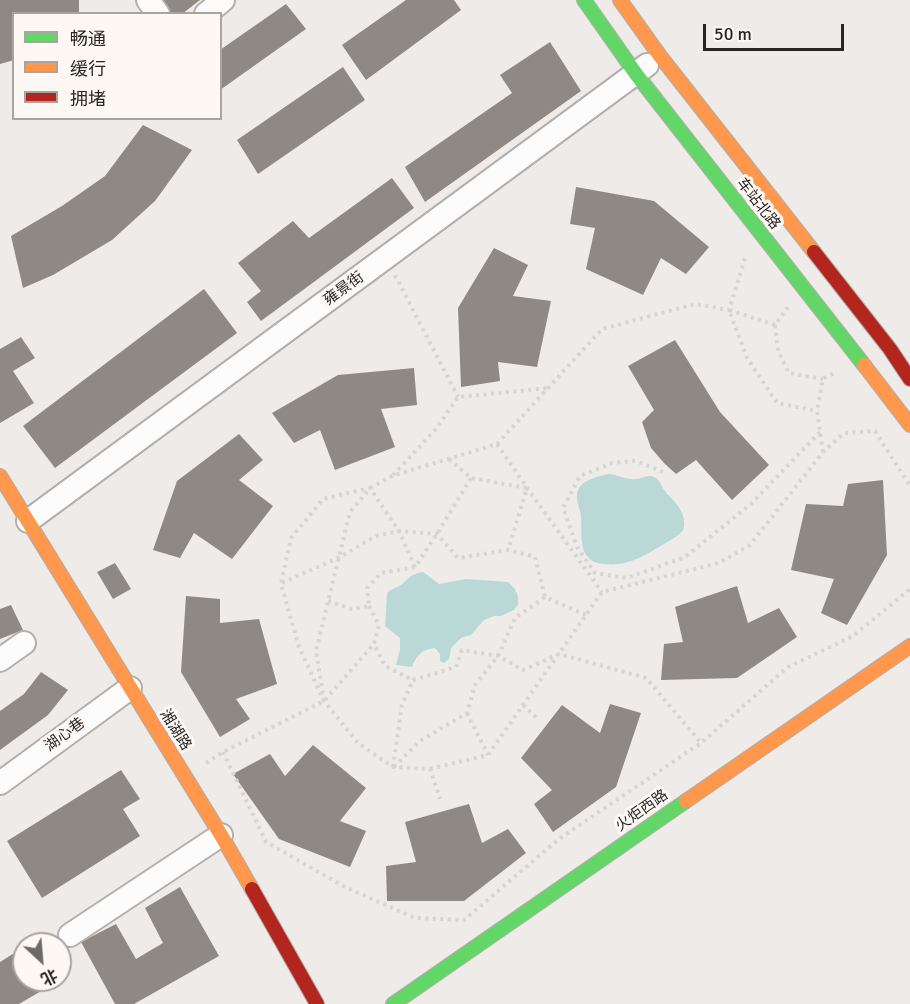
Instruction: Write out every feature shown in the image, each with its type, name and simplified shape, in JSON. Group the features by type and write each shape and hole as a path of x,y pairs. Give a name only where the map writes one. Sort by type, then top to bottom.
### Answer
{"street":[{"path":"208,12 223,0"},
{"name":"车站北路","path":"584,0 636,74 910,425"},
{"name":"车站北路","path":"620,0 660,56 890,349 910,379"},
{"name":"雍景街","path":"28,521 660,56"},
{"name":"湘湖路","path":"0,477 221,835 317,1004"},
{"path":"0,660 24,643"},
{"name":"火炬西路","path":"393,1004 910,646"},
{"name":"湖心巷","path":"0,783 130,688"},
{"path":"72,934 221,835"}],"path":[{"path":"755,227 729,310 747,358 777,403 817,411"},
{"path":"387,258 458,397"},
{"path":"804,288 775,325 778,351 789,373 823,379 860,360"},
{"path":"775,325 729,310 695,303 602,329 497,444 392,476 370,488 323,499 291,538 281,584 299,648 324,701 358,743 393,767 430,769 488,755 602,592 719,563 750,545 823,453 844,433 875,431 910,486"},
{"path":"823,379 817,411 823,453"},
{"path":"392,476 436,429 458,397 548,388"},
{"path":"663,472 636,461 612,463 580,476 563,508 577,547 595,573 627,578 685,557 751,504 820,432"},
{"path":"497,444 602,592"},
{"path":"448,459 471,478 527,488"},
{"path":"185,777 223,752 324,701 374,644 379,625 369,606 367,588 381,573 415,567 471,478"},
{"path":"370,488 399,531 415,567"},
{"path":"324,701 316,651 350,512 370,488"},
{"path":"508,550 527,488"},
{"path":"281,584 338,558 376,536 399,531 437,534 458,558 508,550 536,557 545,597"},
{"path":"223,752 266,842 343,886 415,918 464,920 559,839 701,742 788,667 853,636 910,589"},
{"path":"545,597 586,615"},
{"path":"393,767 420,741 467,712 475,686 498,656 516,618 545,597"},
{"path":"328,601 352,609 369,606"},
{"path":"374,644 385,666 413,680 456,666 462,650 498,656 523,670 559,654 646,678 701,742"},
{"path":"393,767 402,704 413,680"},
{"path":"523,705 539,720"},
{"path":"467,712 488,755"},
{"path":"430,769 440,799"}],"water":[{"path":"609,474 633,479 650,476 656,478 681,511 684,519 683,530 657,548 629,562 600,564 588,557 582,543 578,491 585,482"},
{"path":"423,572 439,584 466,579 508,582 515,589 518,604 514,610 484,620 471,635 461,638 451,648 449,659 444,663 440,661 440,654 435,648 420,654 412,667 396,665 400,638 385,626 387,593 413,575"}],"building":[{"path":"0,0 79,0 79,12 12,12 12,61 0,64"},
{"path":"152,0 200,0 185,12 161,12"},
{"path":"406,0 454,0 461,10 366,80 342,45"},
{"path":"286,4 306,29 222,89 222,49"},
{"path":"550,42 581,91 425,202 405,167 512,93 500,75"},
{"path":"343,67 365,100 258,174 237,140"},
{"path":"143,125 192,150 155,201 112,240 53,275 23,288 11,236 62,206 105,176"},
{"path":"392,178 414,208 261,321 247,302 261,291 238,263 293,221 309,238"},
{"path":"576,187 654,201 709,247 686,274 661,258 643,295 586,269 595,228 570,224"},
{"path":"494,248 528,265 513,296 551,301 537,367 498,362 500,381 461,387 458,308"},
{"path":"204,289 237,333 55,468 23,426"},
{"path":"21,337 35,358 13,371 34,403 0,423 0,349"},
{"path":"675,340 720,412 769,465 732,500 696,460 676,474 651,448 642,422 654,410 628,366"},
{"path":"414,368 417,405 381,409 395,447 335,470 320,430 294,443 272,413 338,375"},
{"path":"239,434 263,460 239,480 273,506 232,559 194,533 180,558 153,550 177,481"},
{"path":"883,480 887,555 847,625 821,613 834,579 791,570 806,504 843,506 848,484"},
{"path":"115,563 131,589 113,599 97,572"},
{"path":"737,586 748,623 779,608 797,637 737,678 661,680 664,644 683,642 675,607"},
{"path":"186,596 220,599 220,623 259,619 277,684 236,699 250,719 220,737 181,672"},
{"path":"11,605 23,630 0,639 0,609"},
{"path":"41,672 68,690 48,715 0,750 0,711 24,694"},
{"path":"610,704 641,713 616,787 553,832 534,804 552,790 521,758 562,705 600,733"},
{"path":"313,745 366,788 340,821 366,831 350,867 279,839 233,774 270,754 285,776"},
{"path":"121,770 140,799 123,809 140,836 42,898 7,841"},
{"path":"469,804 482,843 508,829 526,853 464,901 387,901 386,866 416,862 405,822"},
{"path":"180,887 219,956 134,1004 115,1004 81,942 116,924 136,959 163,943 145,908"},
{"path":"12,954 12,992 40,992 19,1004 0,1004 0,962"}],"traffic: fast":[{"path":"584,0 636,74 864,365"},
{"path":"393,1004 686,801"}],"traffic: slow":[{"path":"620,0 660,56 814,252"},
{"path":"864,365 910,425"},
{"path":"0,476 252,889"},
{"path":"686,801 910,646"}],"traffic: jam":[{"path":"814,252 890,349 910,379"},
{"path":"252,889 317,1004"}]}
